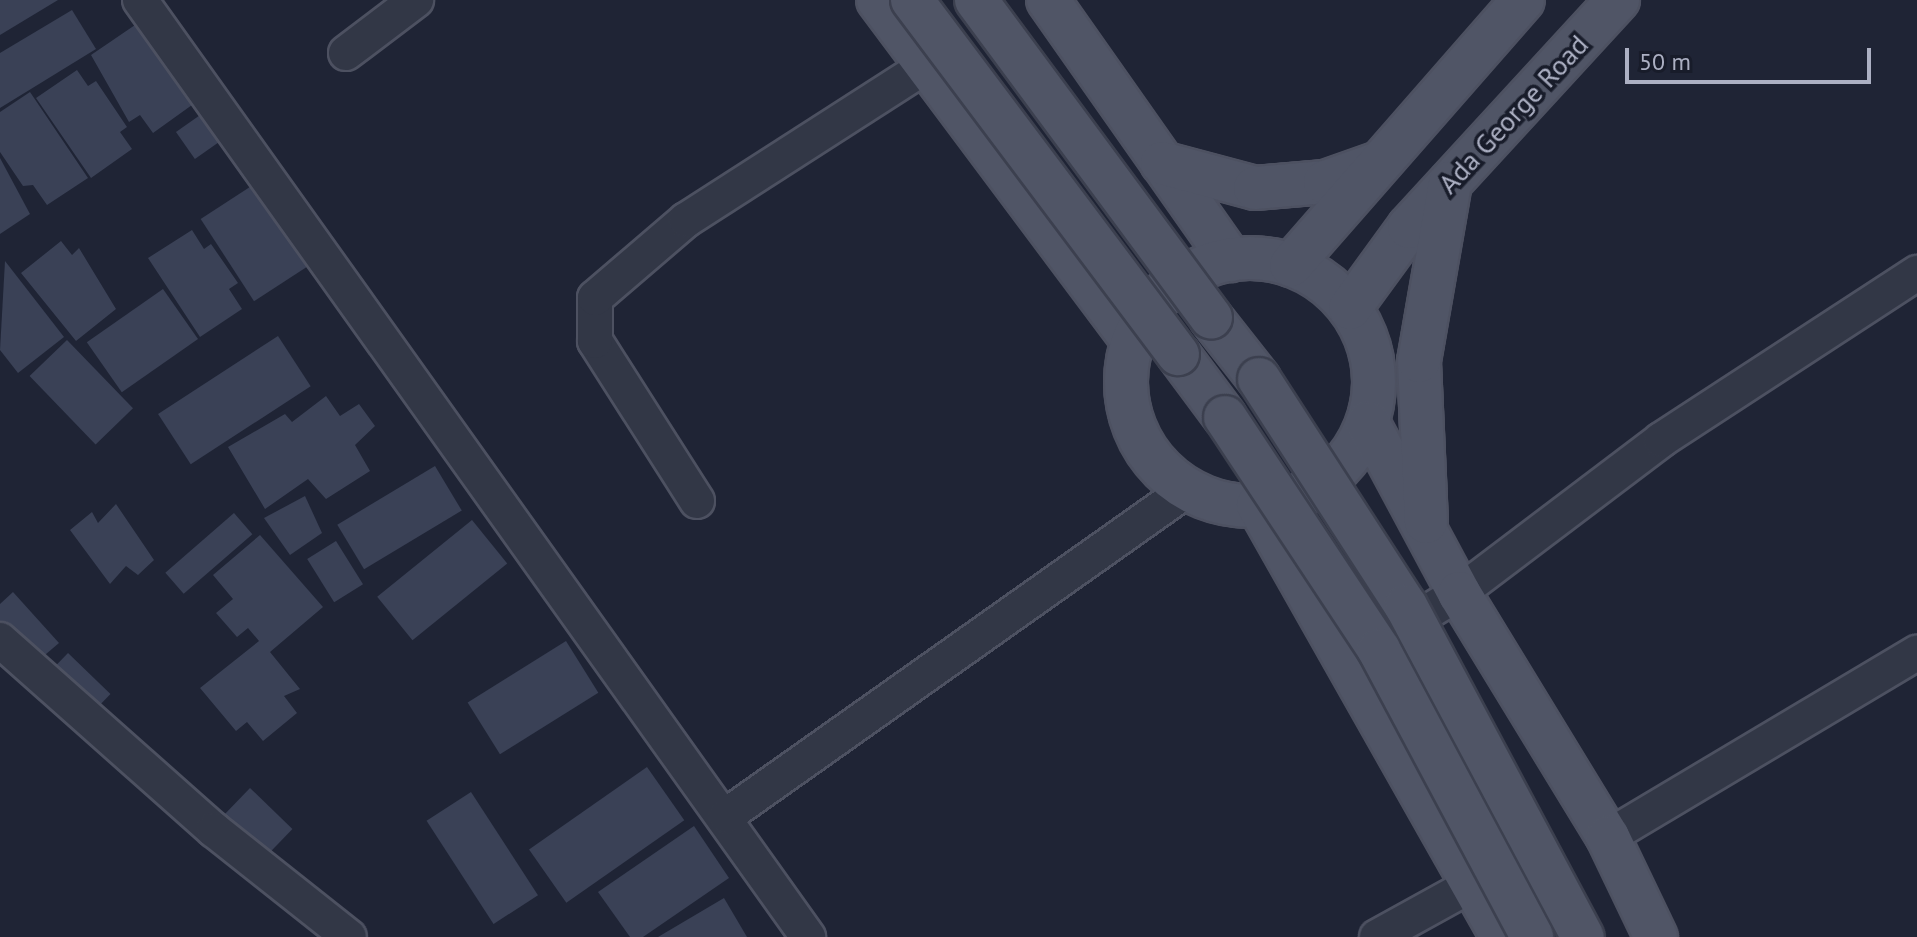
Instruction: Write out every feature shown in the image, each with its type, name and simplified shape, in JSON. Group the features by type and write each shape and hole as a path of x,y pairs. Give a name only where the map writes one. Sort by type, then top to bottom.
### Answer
{"main road":[{"path":"878,0 1133,341"},
{"path":"912,0 1247,448 1379,650 1532,937"},
{"path":"976,0 1259,379 1345,510 1406,606 1583,937"},
{"path":"1048,0 1231,260"},
{"path":"1291,265 1523,0"},
{"name":"Ada George Road","path":"1350,308 1409,227 1618,0"},
{"path":"1162,163 1255,188 1368,177"},
{"path":"1426,527 1419,361 1450,183"},
{"path":"1231,260 1291,265 1350,308 1375,375 1368,423 1325,481 1258,505 1188,489 1151,456 1130,413 1133,341 1175,283 1231,260"},
{"path":"1368,423 1459,593 1608,837 1656,937"},
{"path":"1258,505 1351,659 1502,937"}],"street":[{"path":"140,0 726,816 808,937"},
{"path":"346,53 416,0"},
{"path":"697,501 595,341 595,298 686,220 927,65"},
{"path":"1351,659 1459,593 1661,440 1917,273"},
{"path":"726,816 1188,489"},
{"path":"0,640 214,830 349,937"},
{"path":"1608,837 1917,653"},
{"path":"1377,937 1475,883"}],"building":[{"path":"0,0 58,0 0,35"},
{"path":"72,10 96,49 0,108 0,53"},
{"path":"135,25 192,105 153,133 140,115 129,122 91,55"},
{"path":"77,70 88,86 96,81 127,127 120,132 132,149 91,178 36,98"},
{"path":"30,92 88,178 47,205 33,185 23,186 0,152 0,112"},
{"path":"203,113 222,140 195,159 176,132"},
{"path":"0,158 30,214 0,234"},
{"path":"256,183 309,265 254,301 201,219"},
{"path":"192,230 204,249 211,244 238,283 229,289 242,309 200,337 148,258"},
{"path":"61,241 72,255 79,248 116,309 76,341 21,273"},
{"path":"5,261 64,337 18,373 0,350"},
{"path":"163,289 198,339 122,392 87,342"},
{"path":"278,336 311,386 191,464 158,414"},
{"path":"67,340 133,408 96,444 30,376"},
{"path":"326,396 340,416 359,404 375,426 355,445 370,471 326,499 308,479 265,509 228,447 285,414 292,422"},
{"path":"435,466 462,511 364,569 337,525"},
{"path":"305,496 322,533 290,555 264,518"},
{"path":"116,504 154,560 138,575 126,566 110,584 70,530 92,512 98,523"},
{"path":"234,513 252,534 184,594 165,573"},
{"path":"472,520 507,564 412,640 377,597"},
{"path":"260,535 323,607 270,652 300,689 284,696 297,713 263,741 247,722 236,731 200,688 259,641 248,628 237,637 216,613 233,599 213,575"},
{"path":"336,541 363,584 334,602 307,559"},
{"path":"13,592 59,643 32,666 0,630 0,604"},
{"path":"566,641 598,693 500,754 468,702"},
{"path":"68,653 110,694 88,717 46,676"},
{"path":"647,767 684,820 566,903 529,850"},
{"path":"250,788 292,829 264,858 222,817"},
{"path":"471,792 538,895 494,924 427,821"},
{"path":"694,826 729,878 643,937 630,937 598,892"},
{"path":"724,898 747,937 658,937"}]}
